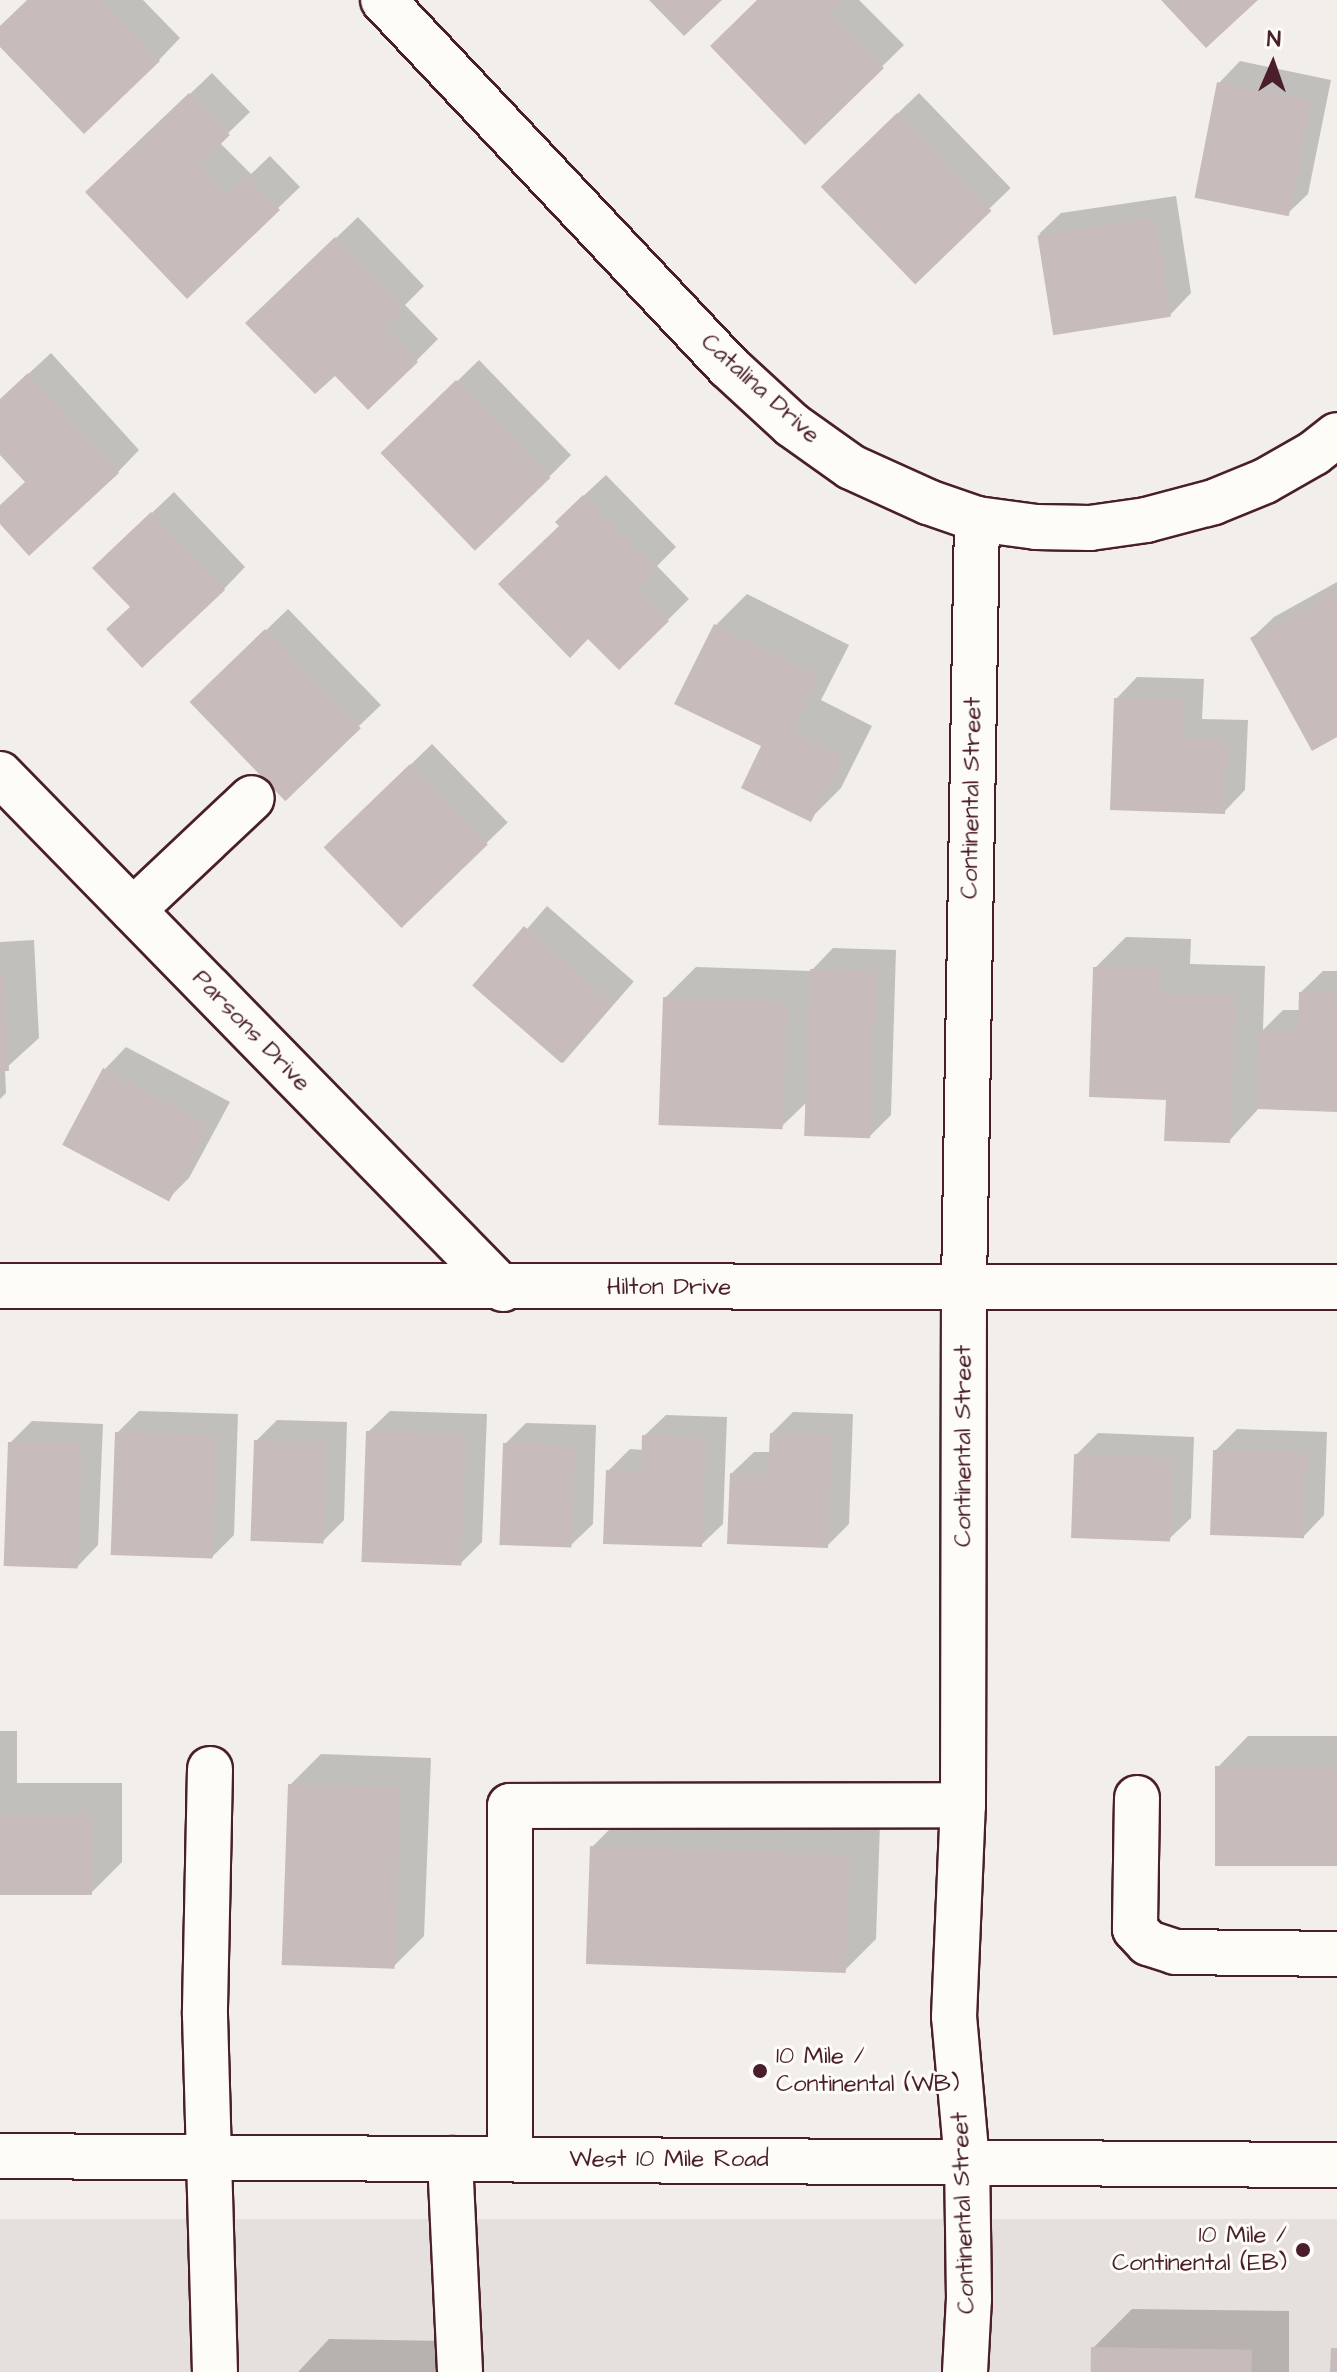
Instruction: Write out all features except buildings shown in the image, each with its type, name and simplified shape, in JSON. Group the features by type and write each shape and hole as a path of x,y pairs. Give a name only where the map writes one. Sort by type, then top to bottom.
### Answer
{"street":[{"name":"Catalina Drive","path":"383,0 729,367 792,425 851,467 928,502 977,519 1036,527 1090,528 1146,520 1214,502 1265,481 1314,453 1337,435"},
{"name":"Continental Street","path":"965,2372 969,2299 967,2162 954,2017 963,1805 964,1286 977,519"},
{"name":"Parsons Drive","path":"0,774 503,1289"},
{"path":"133,910 252,798"},
{"name":"Hilton Drive","path":"0,1286 503,1289 1337,1287"},
{"path":"210,1769 205,2015 215,2372"},
{"path":"1137,1798 1135,1929 1148,1943 1175,1952 1337,1954"},
{"path":"510,2159 510,1806 963,1805"},
{"name":"West 10 Mile Road","path":"0,2156 1337,2165"},
{"path":"450,2159 460,2372"}],"shaded area":[{"path":"0,2219 1337,2219 1337,2372 0,2372"}],"place":[{"name":"10 Mile / Continental (WB)","path":"760,2071"},
{"name":"10 Mile / Continental (EB)","path":"1303,2250"}]}
